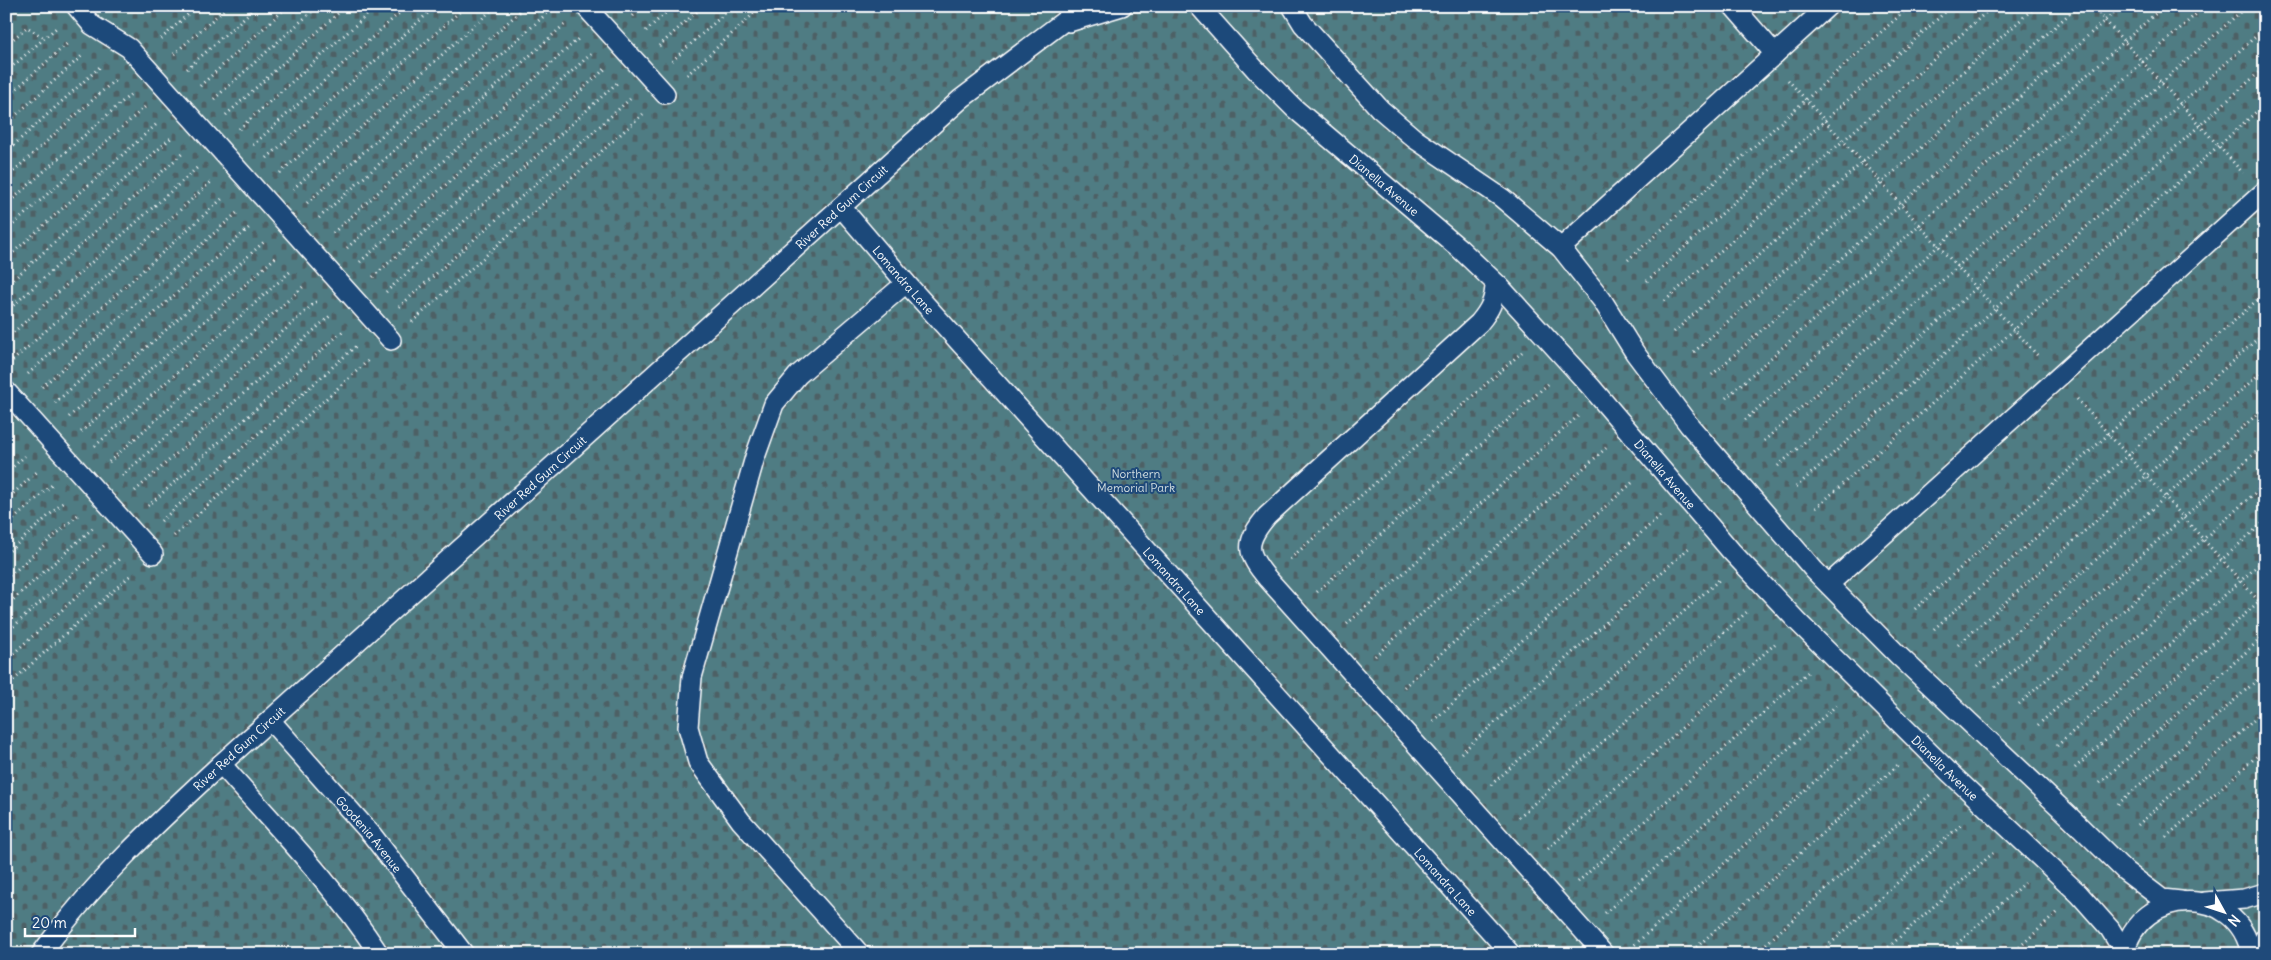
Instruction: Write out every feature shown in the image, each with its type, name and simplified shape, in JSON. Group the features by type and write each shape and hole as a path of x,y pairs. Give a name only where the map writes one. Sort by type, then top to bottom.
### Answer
{"lane":[{"path":"585,6 665,94"},
{"name":"River Red Gum Circuit","path":"41,954 65,921 107,873 221,764 961,99 1063,24 1084,6"},
{"path":"1063,24 1122,6"},
{"name":"Dianella Avenue","path":"1199,6 1256,70 1294,108 1459,248 1495,283 1570,364 1740,560 1799,623 1921,744 2079,894 2107,925 2124,953"},
{"path":"1292,6 1303,24 1380,109 1415,139 1502,198 1561,248 1602,300 1635,352 1689,425 1753,501 1829,584 1898,655 2125,871 2162,899 2224,902 2265,893"},
{"path":"1733,6 1772,56"},
{"path":"1561,248 1828,6"},
{"path":"76,8 90,23 125,45 139,59 392,340"},
{"path":"1829,584 2263,192"},
{"name":"Lomandra Lane","path":"841,207 906,283 1510,954"},
{"path":"860,954 741,821 698,762 688,727 690,694 692,677 755,456 774,404 798,375 906,283"},
{"path":"1495,283 1489,312 1479,323 1267,516 1256,528 1249,548 1253,562 1604,954"},
{"path":"7,392 153,554"},
{"name":"Goodenia Avenue","path":"270,720 372,835 464,954"},
{"path":"221,764 317,872 359,923 379,954"},
{"path":"2124,953 2132,933 2145,917 2162,906 2181,901"},
{"path":"2202,902 2220,909 2238,923 2249,943 2251,954"},
{"path":"2258,954 2265,938"}],"path":[{"path":"6,178 198,6"},
{"path":"6,205 228,6"},
{"path":"6,231 257,6"},
{"path":"6,259 288,6"},
{"path":"6,286 318,6"},
{"path":"6,312 346,6"},
{"path":"6,339 377,6"},
{"path":"6,366 406,6"},
{"path":"7,392 436,6"},
{"path":"6,687 762,6"},
{"path":"1628,260 1910,6"},
{"path":"1647,281 1952,6"},
{"path":"1665,301 1993,6"},
{"path":"1674,332 2036,6"},
{"path":"1694,352 2078,6"},
{"path":"2092,6 2199,126 2263,192"},
{"path":"1712,375 2121,6"},
{"path":"1726,398 2164,6"},
{"path":"1745,420 2205,6"},
{"path":"1764,441 2247,6"},
{"path":"6,72 76,8"},
{"path":"6,98 90,23"},
{"path":"6,45 27,27 44,38"},
{"path":"1778,466 2265,28"},
{"path":"6,124 107,34"},
{"path":"6,152 125,45"},
{"path":"1772,56 1806,100 2265,608"},
{"path":"1796,487 2265,67"},
{"path":"1816,508 2265,104"},
{"path":"1915,608 2265,293"},
{"path":"1934,629 2265,332"},
{"path":"1268,579 1542,333"},
{"path":"1296,611 1570,364"},
{"path":"1958,645 2265,369"},
{"path":"1326,644 1599,397"},
{"path":"1978,667 2265,407"},
{"path":"1354,675 1627,430"},
{"path":"1995,687 2265,444"},
{"path":"1382,707 1654,462"},
{"path":"2019,704 2265,484"},
{"path":"1412,740 1683,495"},
{"path":"2038,725 2265,521"},
{"path":"1441,772 1712,528"},
{"path":"2057,746 2265,559"},
{"path":"1470,804 1740,560"},
{"path":"1498,836 1770,592"},
{"path":"2075,768 2265,596"},
{"path":"1527,868 1799,623"},
{"path":"2100,783 2265,634"},
{"path":"1557,901 1829,654"},
{"path":"2118,804 2265,673"},
{"path":"1584,932 1860,684"},
{"path":"2138,825 2265,710"},
{"path":"1625,954 1890,713"},
{"path":"1688,954 1921,744"},
{"path":"2166,837 2265,748"},
{"path":"1755,954 1953,774"},
{"path":"1819,954 1984,804"},
{"path":"1882,954 2015,833"},
{"path":"1946,954 2047,862"},
{"path":"2012,954 2079,894"}],"green space":[{"name":"Northern Memorial Park","path":"6,6 2265,6 2265,954 6,954"}]}
